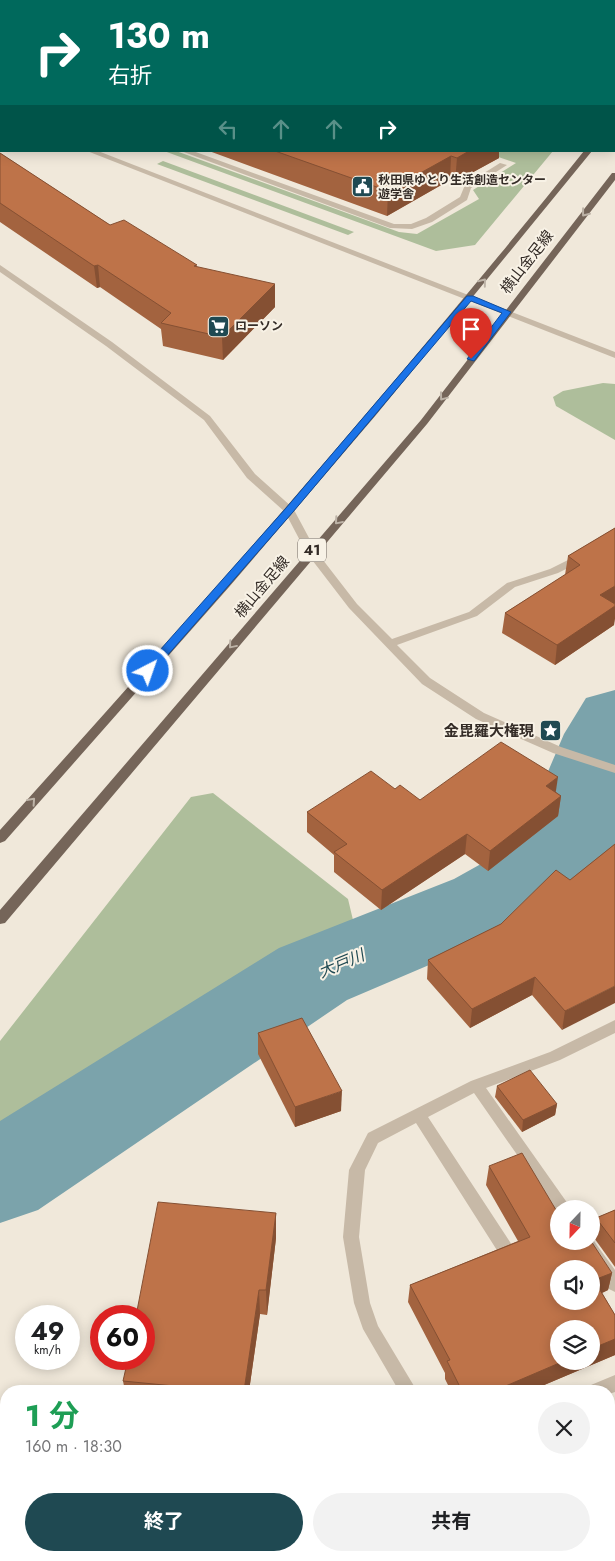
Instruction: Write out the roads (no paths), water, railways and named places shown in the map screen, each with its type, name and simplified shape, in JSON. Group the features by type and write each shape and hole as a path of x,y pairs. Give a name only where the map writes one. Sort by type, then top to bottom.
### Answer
{"main road":[{"name":"横山金足線","path":"0,838 289,510 470,297 587,152"},
{"name":"横山金足線","path":"0,919 311,552 424,422 507,312 615,175"}],"street":[{"path":"94,152 615,355"},
{"path":"188,152 393,226 412,227 429,220 464,198 468,187 503,165"},
{"path":"0,268 110,344 207,418 251,476 289,510 311,552 353,606 426,681 480,716 557,750 615,769"},
{"path":"389,644 473,614 511,585 554,571 589,553"},
{"path":"405,1385 372,1329 362,1303 351,1237 357,1170 373,1138 476,1085 555,1056 615,1026"},
{"path":"476,1085 556,1200"},
{"path":"418,1114 506,1250"},
{"path":"591,1250 615,1284"}],"waterway":[{"name":"大戸川","path":"0,1177 313,974 486,903 565,858 587,825 584,788 605,734 615,717"}],"place":[{"name":"秋田県ゆとり生活創造センター 遊学舎","path":"362,187"},
{"name":"ローソン","path":"219,326"},
{"name":"金毘羅大権現","path":"550,731"}]}
